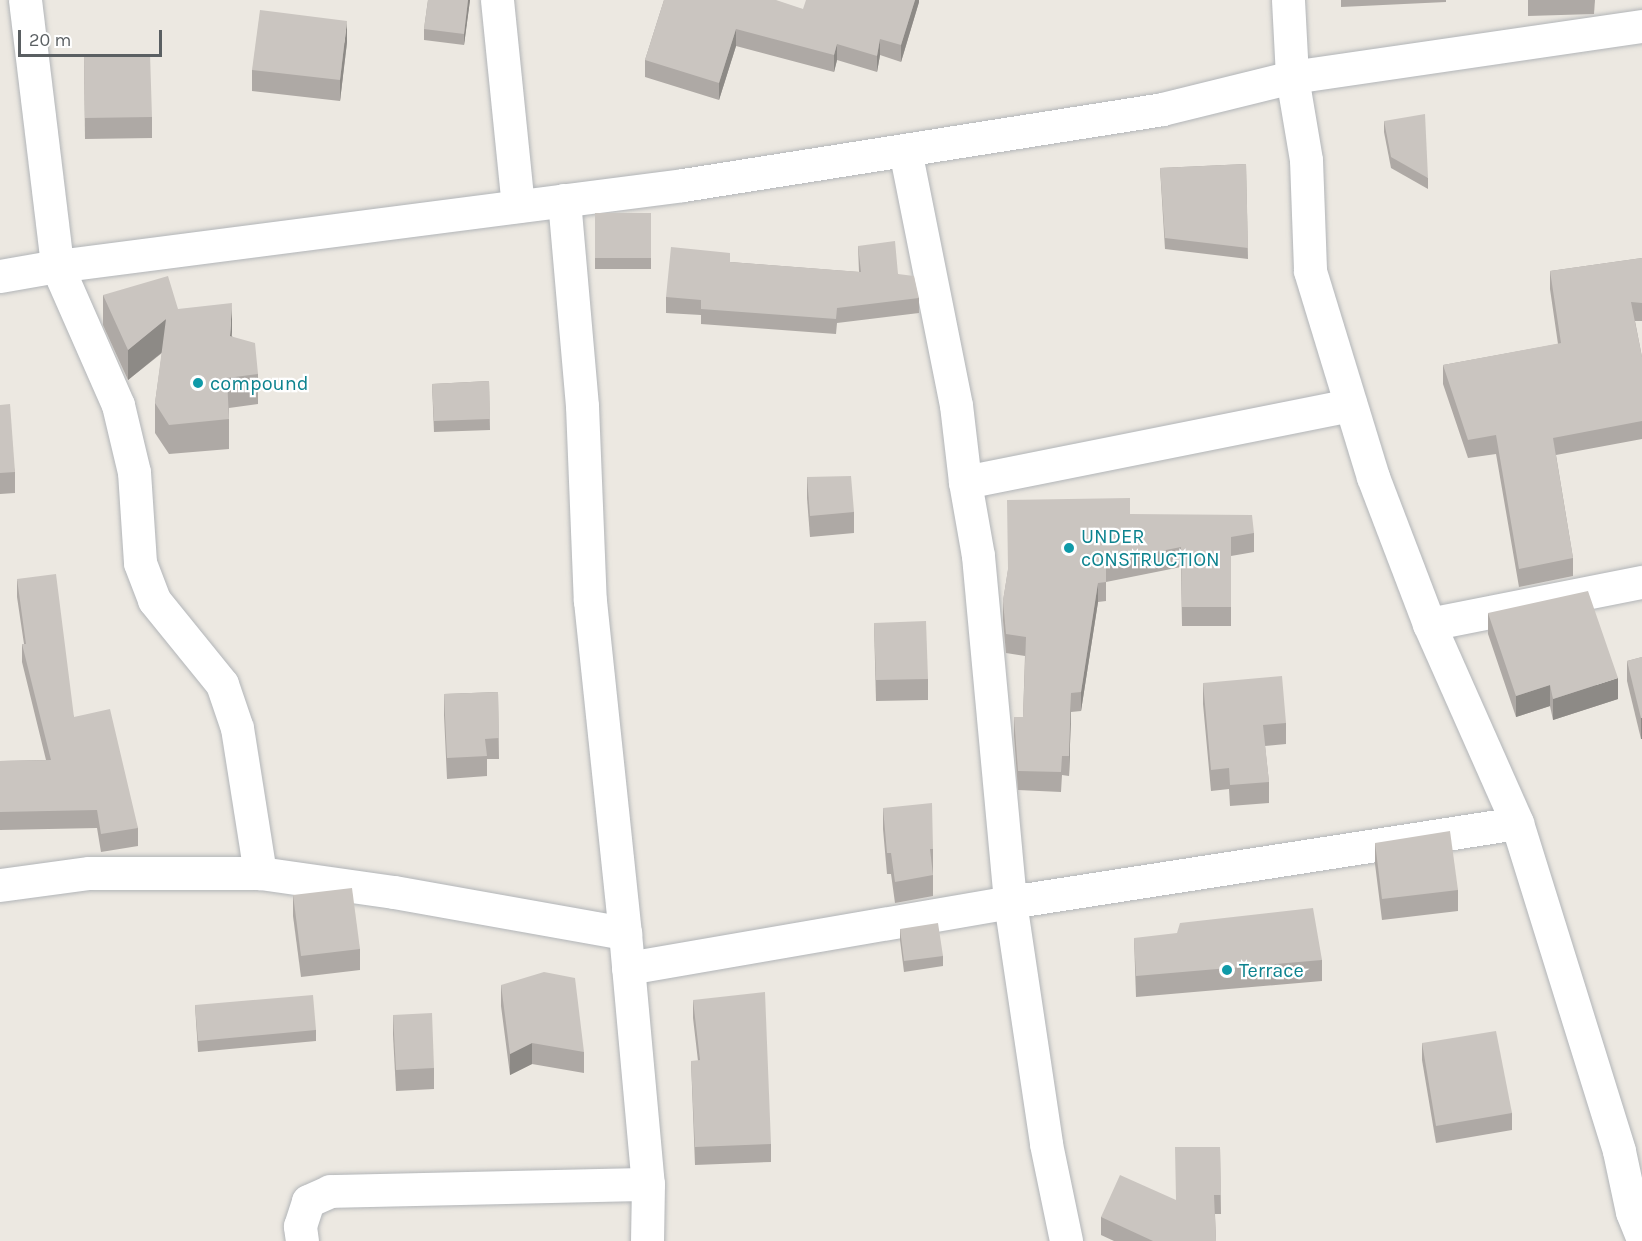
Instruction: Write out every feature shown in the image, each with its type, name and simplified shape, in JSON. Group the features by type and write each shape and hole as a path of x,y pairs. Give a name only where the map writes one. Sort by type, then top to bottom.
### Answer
{"street":[{"path":"25,0 57,266 118,405 135,472 140,563 154,600 222,684 237,728 260,873"},
{"path":"497,0 518,206"},
{"path":"1288,0 1293,77 1306,160 1310,271 1373,477 1429,624 1517,823 1639,1220"},
{"path":"0,276 57,266 683,185 1162,109 1293,77 1642,26"},
{"path":"905,150 956,405 965,482 978,556 1010,902 1046,1144 1066,1241"},
{"path":"564,200 582,406 590,601 626,933 648,1184 647,1241"},
{"path":"965,482 1350,405"},
{"path":"1429,624 1642,582"},
{"path":"628,968 1010,902 1517,823"},
{"path":"0,885 89,873 260,873 394,892 626,933"},
{"path":"302,1241 300,1226 308,1201 330,1191 648,1184"}],"building":[{"path":"428,0 468,0 464,34 424,29"},
{"path":"664,0 776,0 803,9 806,0 915,0 901,45 880,39 877,56 837,44 834,55 736,29 719,83 645,60"},
{"path":"260,10 347,21 340,80 252,70"},
{"path":"150,54 152,117 85,118 84,56"},
{"path":"1425,114 1428,178 1391,157 1384,121"},
{"path":"1246,164 1248,248 1165,238 1160,168"},
{"path":"595,213 651,213 651,258 595,258"},
{"path":"895,241 898,274 914,276 919,298 837,308 836,319 701,309 701,300 666,297 671,247 730,253 730,262 861,272 858,246"},
{"path":"1642,258 1642,303 1631,302 1642,357 1642,421 1553,438 1573,558 1519,569 1496,435 1468,440 1443,365 1561,343 1550,271"},
{"path":"168,276 178,309 232,303 230,336 255,343 258,374 227,378 229,419 169,425 155,403 166,319 128,350 103,295"},
{"path":"489,381 490,419 434,421 432,384"},
{"path":"10,404 15,472 0,473 0,405"},
{"path":"851,476 854,512 810,516 807,477"},
{"path":"1130,498 1130,514 1252,515 1254,533 1231,537 1231,607 1182,607 1181,547 1106,562 1106,582 1098,583 1081,692 1071,693 1069,756 1062,756 1061,772 1018,771 1014,717 1023,717 1026,637 1006,634 1003,601 1008,569 1007,500"},
{"path":"56,574 74,717 110,709 138,828 101,834 97,810 0,812 0,761 51,760 22,644 26,644 17,579"},
{"path":"1588,591 1618,678 1553,699 1550,685 1516,696 1488,613"},
{"path":"926,621 928,679 876,680 874,623"},
{"path":"1642,657 1642,718 1641,718 1627,661"},
{"path":"1282,676 1286,723 1263,725 1269,782 1230,785 1229,768 1211,770 1203,683"},
{"path":"498,692 499,738 485,739 487,756 447,758 444,694"},
{"path":"932,803 933,849 930,849 933,875 895,882 891,853 887,853 883,808"},
{"path":"1450,831 1458,890 1382,899 1375,843"},
{"path":"352,888 360,949 301,956 293,895"},
{"path":"1313,908 1322,960 1136,976 1134,938 1177,933 1180,923"},
{"path":"938,923 943,956 904,961 900,929"},
{"path":"544,972 575,978 584,1052 532,1043 510,1054 501,985"},
{"path":"765,992 771,1144 695,1147 691,1061 700,1060 693,1000"},
{"path":"313,995 316,1030 198,1041 195,1005"},
{"path":"432,1013 434,1068 396,1070 393,1015"},
{"path":"1496,1031 1512,1113 1436,1126 1422,1043"},
{"path":"1175,1147 1220,1147 1221,1195 1214,1195 1216,1241 1153,1241 1101,1217 1120,1175 1176,1200"}],"place":[{"name":"compound","path":"198,383"},
{"name":"UNDER cONSTRUCTION","path":"1069,548"},
{"name":"Terrace","path":"1227,970"}]}
